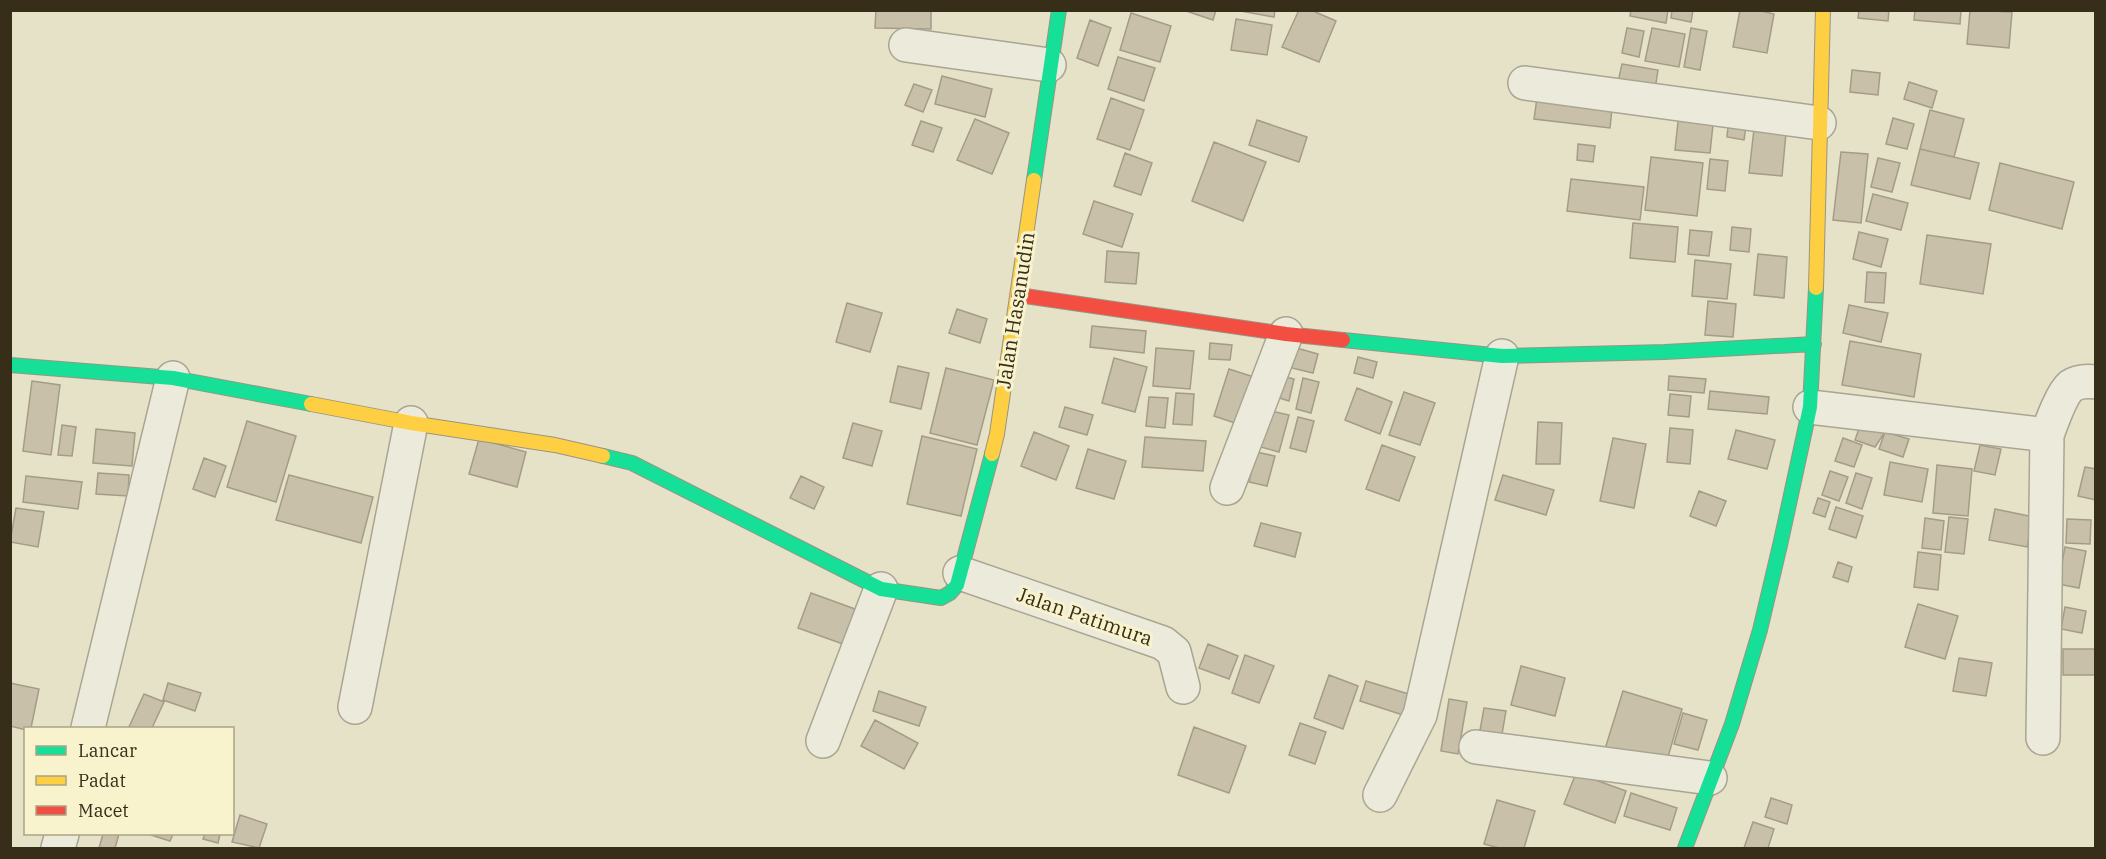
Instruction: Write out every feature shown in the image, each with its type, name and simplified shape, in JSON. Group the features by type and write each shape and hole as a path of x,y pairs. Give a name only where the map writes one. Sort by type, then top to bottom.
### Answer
{"street":[{"name":"Jalan Hasanudin","path":"950,585 997,434 1038,160 1049,65 1059,10"},
{"path":"1685,849 1732,724 1760,630 1784,531 1810,406 1814,344 1819,123 1818,12"},
{"path":"906,45 1049,65"},
{"path":"1525,83 1819,123"},
{"path":"1018,295 1286,334 1502,356 1814,344"},
{"path":"1227,488 1286,334"},
{"path":"1380,795 1420,715 1502,356"},
{"path":"10,365 173,378 411,423 555,445 632,463 881,589 950,585"},
{"path":"88,727 173,378"},
{"path":"2043,738 2047,435 2057,409 2071,386 2086,381 2096,382"},
{"path":"1810,406 2047,435"},
{"path":"355,707 411,423"},
{"name":"Jalan Patimura","path":"950,585 1163,643 1174,652 1183,687"},
{"path":"823,741 881,589"},
{"path":"1476,747 1710,778"}],"building":[{"path":"876,10 931,10 931,29 875,28"},
{"path":"1183,10 1216,10 1213,20"},
{"path":"1235,10 1275,10 1274,17"},
{"path":"1299,10 1311,10 1336,21 1319,62 1282,47"},
{"path":"1631,10 1668,10 1666,23 1630,16"},
{"path":"1672,10 1693,10 1691,22 1671,18"},
{"path":"1740,10 1757,10 1774,14 1767,53 1733,47"},
{"path":"1859,10 1889,10 1888,21 1858,18"},
{"path":"1915,10 1961,10 1960,24 1914,20"},
{"path":"1970,10 2012,12 2009,48 1967,44"},
{"path":"1131,13 1171,26 1160,62 1120,50"},
{"path":"1236,19 1272,25 1267,55 1231,50"},
{"path":"1090,20 1111,28 1098,66 1077,58"},
{"path":"1627,28 1644,31 1639,57 1622,53"},
{"path":"1652,28 1685,34 1679,67 1645,61"},
{"path":"1691,28 1707,31 1700,70 1684,67"},
{"path":"1118,57 1155,68 1144,101 1108,89"},
{"path":"1622,64 1658,70 1655,89 1618,82"},
{"path":"1852,70 1880,73 1878,95 1850,92"},
{"path":"942,76 992,89 985,117 935,104"},
{"path":"1909,82 1937,91 1932,108 1904,99"},
{"path":"914,84 932,90 923,112 905,105"},
{"path":"1538,91 1613,99 1610,128 1534,119"},
{"path":"1111,98 1144,110 1130,150 1097,139"},
{"path":"1930,110 1964,119 1954,157 1920,149"},
{"path":"1679,112 1714,115 1710,153 1675,150"},
{"path":"1729,117 1747,119 1744,140 1727,137"},
{"path":"1893,118 1914,124 1907,149 1886,144"},
{"path":"975,119 1009,133 992,174 957,160"},
{"path":"1257,120 1307,137 1299,162 1249,145"},
{"path":"921,121 942,128 933,152 912,145"},
{"path":"1754,129 1786,133 1782,176 1749,173"},
{"path":"1214,142 1266,162 1243,221 1192,201"},
{"path":"1578,144 1595,146 1593,162 1577,160"},
{"path":"1920,149 1979,163 1970,199 1911,185"},
{"path":"1841,152 1868,154 1861,223 1833,220"},
{"path":"1125,153 1152,163 1141,195 1114,186"},
{"path":"1651,157 1703,163 1697,216 1645,210"},
{"path":"1878,158 1900,163 1892,192 1871,187"},
{"path":"1710,159 1728,161 1725,191 1707,189"},
{"path":"2000,163 2074,182 2062,229 1989,210"},
{"path":"1571,179 1644,187 1640,220 1567,211"},
{"path":"1873,194 1908,203 1901,230 1866,221"},
{"path":"1094,201 1133,214 1122,247 1083,234"},
{"path":"1633,223 1678,227 1675,262 1630,258"},
{"path":"1732,227 1751,229 1749,252 1730,250"},
{"path":"1690,230 1712,232 1709,256 1688,254"},
{"path":"1859,232 1888,239 1881,267 1853,259"},
{"path":"1927,235 1991,244 1983,294 1920,284"},
{"path":"1107,251 1139,253 1136,284 1105,282"},
{"path":"1758,254 1787,257 1784,298 1754,295"},
{"path":"1695,260 1731,264 1727,299 1692,296"},
{"path":"1867,272 1886,273 1884,303 1865,302"},
{"path":"1708,301 1736,304 1733,337 1705,335"},
{"path":"847,303 882,313 870,352 836,342"},
{"path":"1849,305 1888,313 1881,342 1843,333"},
{"path":"957,309 987,319 980,343 949,333"},
{"path":"1092,326 1146,331 1144,353 1090,347"},
{"path":"1850,341 1921,354 1914,397 1842,385"},
{"path":"1210,343 1232,345 1230,360 1209,359"},
{"path":"1293,347 1318,354 1313,373 1288,367"},
{"path":"1156,348 1194,351 1190,389 1153,386"},
{"path":"1358,357 1377,362 1373,378 1354,373"},
{"path":"1114,358 1147,367 1135,412 1102,403"},
{"path":"898,366 929,373 921,409 890,402"},
{"path":"946,368 994,380 977,445 930,433"},
{"path":"1229,369 1260,379 1244,426 1214,416"},
{"path":"1282,376 1294,379 1289,401 1276,397"},
{"path":"1669,376 1706,379 1704,393 1668,390"},
{"path":"1303,378 1319,382 1311,413 1296,409"},
{"path":"32,381 60,385 51,455 23,451"},
{"path":"1357,388 1392,402 1380,434 1345,420"},
{"path":"1710,391 1769,397 1767,414 1708,409"},
{"path":"1404,392 1435,403 1420,445 1389,435"},
{"path":"1176,393 1194,394 1192,425 1173,424"},
{"path":"1670,394 1691,396 1689,417 1668,415"},
{"path":"1149,397 1168,398 1165,428 1146,426"},
{"path":"1065,407 1093,415 1087,435 1059,427"},
{"path":"1267,410 1289,415 1279,452 1257,446"},
{"path":"1298,417 1314,421 1306,452 1290,448"},
{"path":"247,421 296,436 276,502 227,487"},
{"path":"1538,422 1562,423 1560,464 1536,464"},
{"path":"853,423 882,431 872,466 843,458"},
{"path":"1861,423 1885,432 1875,447 1855,440"},
{"path":"62,425 76,427 72,456 58,455"},
{"path":"1670,428 1693,430 1690,464 1667,462"},
{"path":"96,429 135,433 132,466 93,463"},
{"path":"1736,430 1775,440 1767,469 1728,459"},
{"path":"1034,432 1069,446 1056,480 1021,466"},
{"path":"1885,432 1909,439 1903,457 1879,449"},
{"path":"922,436 977,449 961,516 907,504"},
{"path":"1145,437 1206,441 1203,471 1142,467"},
{"path":"1613,438 1646,444 1634,508 1600,501"},
{"path":"1843,438 1862,445 1854,467 1835,461"},
{"path":"479,439 526,452 517,487 469,474"},
{"path":"1382,445 1415,457 1399,501 1366,489"},
{"path":"1980,445 2001,449 1995,475 1974,471"},
{"path":"1088,449 1126,461 1114,499 1076,488"},
{"path":"1256,452 1275,456 1267,486 1249,482"},
{"path":"204,458 226,466 215,497 193,489"},
{"path":"1890,462 1928,469 1922,502 1884,495"},
{"path":"1937,465 1972,469 1968,516 1933,513"},
{"path":"2085,467 2096,469 2096,500 2078,496"},
{"path":"1830,471 1848,477 1839,501 1822,495"},
{"path":"98,473 129,475 128,496 96,494"},
{"path":"1856,473 1872,478 1862,509 1846,503"},
{"path":"289,475 373,497 361,543 276,520"},
{"path":"1503,475 1554,490 1546,515 1495,500"},
{"path":"26,476 82,482 78,509 23,502"},
{"path":"801,476 824,487 814,509 790,498"},
{"path":"1699,491 1726,501 1716,526 1690,516"},
{"path":"1818,498 1830,502 1825,517 1813,513"},
{"path":"1836,507 1863,516 1856,538 1829,529"},
{"path":"16,508 44,512 38,547 10,542"},
{"path":"1995,509 2034,517 2027,547 1989,540"},
{"path":"1949,517 1968,519 1964,554 1945,552"},
{"path":"1925,518 1944,521 1941,550 1922,548"},
{"path":"2067,519 2091,520 2090,544 2066,543"},
{"path":"1261,523 1301,533 1295,557 1254,546"},
{"path":"2065,547 2086,551 2079,588 2058,584"},
{"path":"1918,552 1941,555 1938,590 1914,587"},
{"path":"1838,562 1852,567 1848,582 1833,577"},
{"path":"811,593 855,609 843,644 798,628"},
{"path":"1918,604 1958,616 1945,659 1905,647"},
{"path":"2065,607 2086,611 2082,633 2061,629"},
{"path":"1208,644 1238,656 1229,679 1199,668"},
{"path":"2063,649 2096,649 2096,675 2063,675"},
{"path":"1245,655 1274,666 1259,703 1232,693"},
{"path":"1959,658 1992,663 1986,696 1953,691"},
{"path":"1521,666 1565,678 1555,716 1511,705"},
{"path":"1329,675 1358,686 1343,729 1314,718"},
{"path":"1366,681 1412,695 1406,716 1360,701"},
{"path":"10,683 39,689 31,727 24,727 24,730 10,726"},
{"path":"168,683 201,693 195,711 163,700"},
{"path":"879,691 926,707 919,726 873,711"},
{"path":"1623,691 1682,709 1665,767 1605,749"},
{"path":"144,694 164,702 152,727 129,727"},
{"path":"1449,699 1467,702 1458,754 1441,751"},
{"path":"1484,708 1506,711 1501,740 1479,736"},
{"path":"1683,713 1707,720 1698,750 1674,744"},
{"path":"875,720 918,743 904,769 861,746"},
{"path":"1300,723 1326,732 1315,764 1289,755"},
{"path":"1194,727 1246,746 1229,793 1178,775"},
{"path":"1576,773 1626,791 1615,823 1564,804"},
{"path":"1631,793 1677,808 1670,830 1624,816"},
{"path":"1771,798 1792,805 1787,824 1765,817"},
{"path":"1497,800 1535,811 1524,848 1499,848 1484,844"},
{"path":"240,815 267,824 259,848 232,842"},
{"path":"1753,822 1774,829 1768,848 1744,848"},
{"path":"103,835 119,835 115,848 99,848"},
{"path":"151,835 173,835 170,841"},
{"path":"205,835 220,835 218,843 203,839"}],"traffic: fast":[{"path":"1034,180 1059,10"},
{"path":"1685,848 1732,724 1760,630 1781,541 1810,407 1816,288"},
{"path":"1343,340 1502,356 1665,352 1814,344"},
{"path":"10,365 173,378 311,404"},
{"path":"603,456 632,463 881,589 941,598 957,585 992,454"}],"traffic: slow":[{"path":"1816,288 1823,10"},
{"path":"992,454 997,434 1034,180"},
{"path":"311,404 411,423 555,445 603,456"}],"traffic: jam":[{"path":"1018,295 1286,334 1343,340"}]}
